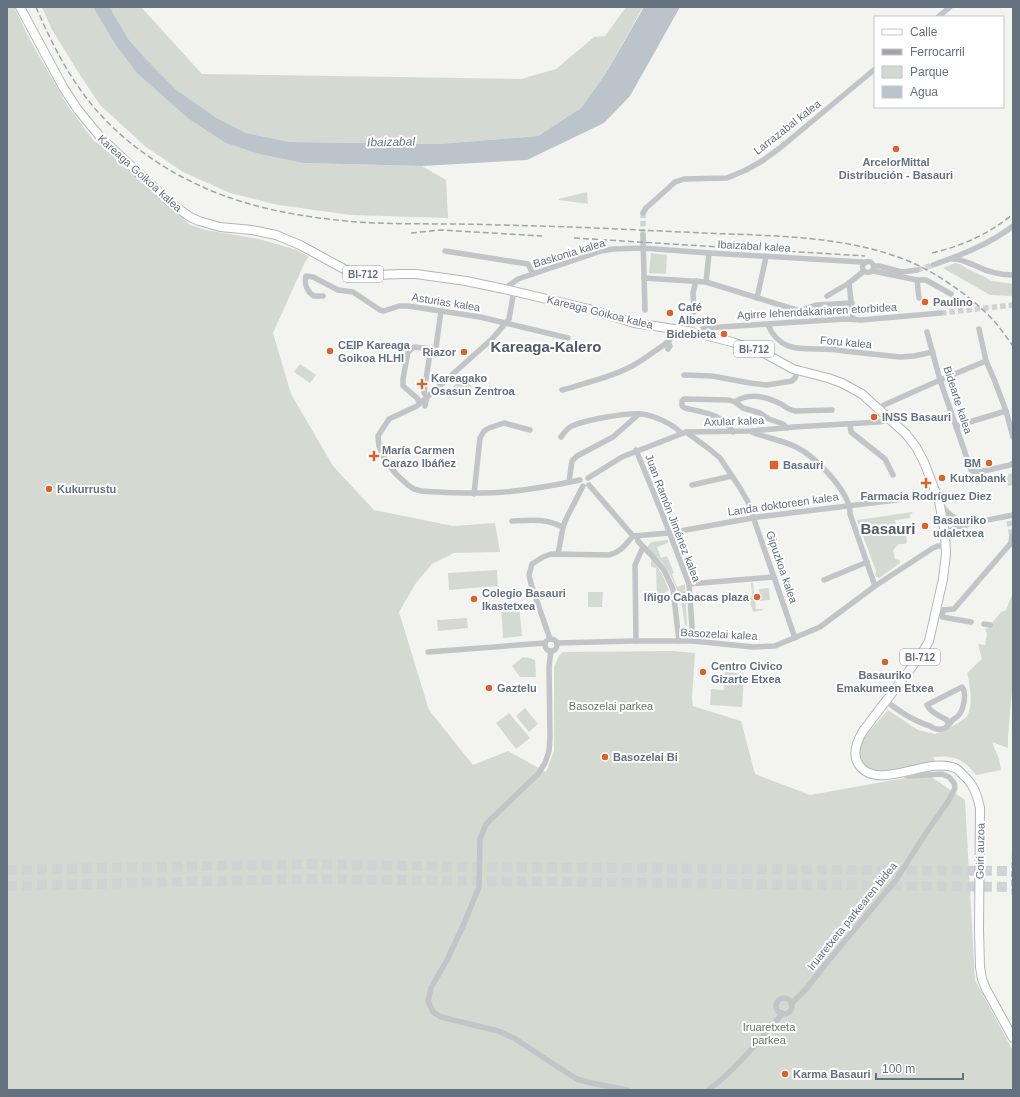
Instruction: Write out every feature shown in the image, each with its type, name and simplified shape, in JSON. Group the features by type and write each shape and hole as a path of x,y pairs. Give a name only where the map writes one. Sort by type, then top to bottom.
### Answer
{"main road":[{"name":"Kareaga Goikoa kalea","path":"20,7 63,86 87,122 102,139 137,172 171,203 190,217 208,224 276,235 300,245 352,272 376,275 402,274 431,276 504,289 589,309 634,323 697,333 732,342 762,352 785,366 798,371 821,376 842,383 862,394 880,409 906,434 916,447 924,462 938,498 945,533 946,565 940,610 931,635 921,656 863,731 856,748 855,756 857,763"},
{"name":"Goiri auzoa","path":"857,763 867,773 881,776 937,765 956,768 968,779 978,795 980,808 980,966 986,989 1013,1038"}],"street":[{"path":"939,16 950,7"},
{"name":"Larrazabal kalea","path":"643,212 654,200 675,182 684,179 727,178 762,161 780,148 874,70"},
{"path":"933,264 992,240 1013,226"},
{"path":"643,236 646,310"},
{"name":"Baskonia kalea","path":"504,289 518,279 601,251 643,248"},
{"name":"Ibaizabal kalea","path":"643,248 709,254 865,263"},
{"path":"968,262 968,256 972,249"},
{"path":"445,251 528,264 534,274"},
{"path":"706,282 709,254"},
{"path":"757,298 766,257"},
{"path":"947,259 954,258 968,262 990,272 1013,275"},
{"path":"864,271 863,268 865,263 868,262 871,262 873,268"},
{"path":"864,271 869,273 873,268 879,266 902,272 917,270"},
{"path":"873,268 917,280 926,280 951,294"},
{"path":"827,296 849,283 864,271"},
{"name":"Asturias kalea","path":"323,296 314,296 309,292 307,289 306,276 312,277 338,290 353,292 380,310 384,311 399,306 408,306 480,317 568,338"},
{"path":"644,278 706,282 800,311 816,305 852,303"},
{"path":"917,280 919,298"},
{"path":"694,312 693,293 696,281"},
{"path":"849,283 853,319"},
{"path":"441,311 436,346 431,349 414,347 408,352 402,379 403,386 423,404 427,397 492,339 505,324 509,319 514,291"},
{"name":"Agirre lehendakariaren etorbidea","path":"697,333 705,328 853,319 861,320 941,313"},
{"name":"Foru kalea","path":"768,325 772,334 778,340 791,347 808,349 837,349 900,357 932,352"},
{"path":"979,328 986,361 1006,411 1013,437"},
{"path":"562,390 598,379 634,365 668,342 673,336 675,329"},
{"name":"Bidearte kalea","path":"927,332 940,380 971,470 974,472 1010,465 1013,463"},
{"path":"668,342 670,346 668,349"},
{"path":"427,397 424,393 430,353"},
{"path":"880,409 884,405 986,361"},
{"path":"684,374 712,376 767,385 792,381 796,378 798,371"},
{"path":"735,402 745,397 765,398 795,411 832,410"},
{"path":"733,432 729,426 718,417 685,408 682,406 682,401 684,399 729,400 735,402 743,408 760,413 769,419 783,424 787,428"},
{"name":"Axular kalea","path":"423,404 389,420 383,428 378,436 385,460 396,474 414,489 421,491 474,494 522,490 569,482 584,484 584,477 588,478 622,457 636,450 684,432 751,432 879,422 890,419"},
{"path":"956,426 1006,411"},
{"path":"561,437 567,429 587,421 629,414 639,414"},
{"path":"569,482 572,462 577,456 613,437 639,414"},
{"name":"Gipuzkoa kalea","path":"639,414 652,417 684,432 720,458 748,502 795,638"},
{"path":"474,494 480,438 484,431 504,423 530,430"},
{"path":"850,424 851,432 885,459 893,475"},
{"path":"751,432 798,448 826,470 849,505 850,514 875,586"},
{"name":"Juan Ramón Jiménez kalea","path":"636,450 689,584 693,641"},
{"path":"692,485 732,476"},
{"path":"558,554 563,527 584,484 635,536 664,570 673,589 679,641"},
{"path":"938,498 941,505 950,516 960,521 983,522"},
{"name":"Landa doktoreen kalea","path":"635,536 849,505 938,498"},
{"path":"943,522 946,517 950,516"},
{"path":"945,533 953,529 983,522 1010,518"},
{"path":"512,521 535,520 552,522 563,527"},
{"path":"550,639 531,584 529,575 532,564 550,554 609,555 616,553 635,536"},
{"path":"971,622 942,617 940,610 954,609 1011,542 1012,536"},
{"name":"Basozelai kalea","path":"557,643 693,641 753,647 775,646 820,627 875,586 933,548 938,546 946,546"},
{"path":"636,641 636,565 643,547"},
{"path":"824,580 867,562"},
{"path":"689,584 774,577"},
{"path":"984,624 990,625"},
{"path":"428,652 545,643 550,639"},
{"path":"550,639 554,639 557,643 556,649 550,651"},
{"path":"545,643 546,647 550,651 550,751 538,774 486,824 480,839 479,887 448,960 431,988 428,1001 433,1012 441,1017 498,1031 514,1038 577,1079 591,1084 628,1090"},
{"path":"886,702 914,720 942,730 946,728 960,713 964,698 964,689 962,686 927,706 934,714 947,720 948,725"},
{"name":"Iruaretxeta parkearen bidea","path":"791,1004 807,988 896,880 926,833 950,800 955,788 954,783 949,776 942,774 908,776 905,775 904,772"},
{"path":"784,998 789,1000 791,1004 791,1009 787,1013 782,1013 776,1009 776,1004 779,999 784,998"},
{"path":"708,1090 733,1069 782,1013"}],"green space":[{"path":"7,7 14,7 30,40 69,108 94,141 105,147 120,164 153,190 190,225 206,230 259,239 297,250 309,257 305,262 273,333 291,394 333,466 374,510 453,526 495,523 500,552 454,553 432,564 416,583 399,612 429,710 473,765 508,751 546,772 554,751 554,667 559,656 563,652 673,651 695,653 692,698 693,706 741,721 755,774 810,795 927,774 965,800 975,980 1013,1051 1013,1090 7,1090"},
{"path":"42,7 93,7 113,41 226,143 259,154 303,163 422,166 446,180 448,218 351,215 278,205 230,193 183,172 146,147 100,105 51,28"},
{"path":"111,7 141,7 202,74 521,79 556,69 594,37 605,36 626,7 643,7 606,73 581,108 538,136 439,144 290,142 246,133 215,117 173,90 129,40"},
{"path":"587,192 588,204 559,200 559,199"},
{"path":"651,253 667,255 666,274 649,273"},
{"path":"955,263 960,264 992,281 1013,284 1013,296 990,295 943,268"},
{"path":"300,364 316,375 310,383 294,372"},
{"path":"463,378 473,388 460,392 454,396 449,390"},
{"path":"1013,473 1013,485 1008,486 1006,475"},
{"path":"913,512 910,515 910,518 895,520 897,535 906,533 907,543 899,544 893,550 895,559 900,560 900,563 879,578 875,576 876,571 857,520"},
{"path":"668,540 668,543 657,547 661,558 667,556 674,573 672,574 677,587 685,584 687,625 685,625 677,589 669,572 657,557 648,549 651,542"},
{"path":"651,557 662,574 669,590 657,597 656,568 651,567"},
{"path":"497,570 498,586 449,590 448,573"},
{"path":"751,583 753,583 756,609 764,610 753,612 749,598 752,596"},
{"path":"769,588 770,600 760,601 759,589"},
{"path":"588,592 603,592 602,607 588,607"},
{"path":"1013,592 1013,679 1008,748 992,742 999,759 1001,770 976,775 962,761 952,757 933,757 937,765 905,771 871,772 859,759 858,750 861,741 888,710 918,730 935,734 956,725 966,717 971,702 967,673 982,659 978,644 985,645 987,634 985,629 988,628 1001,612 1006,610"},
{"path":"519,603 522,636 503,638 501,604"},
{"path":"467,618 468,628 438,631 437,620"},
{"path":"523,657 535,660 536,677 520,677 512,666"},
{"path":"725,672 744,674 742,707 710,705 711,689 724,690"},
{"path":"525,708 538,724 529,732 516,716"},
{"path":"509,713 530,738 516,749 496,723"}],"water":[{"path":"93,7 111,7 129,40 175,89 215,117 246,133 290,142 439,144 538,136 581,108 606,73 644,7 680,7 630,96 604,123 527,160 422,166 303,163 259,154 226,143 189,119 137,73 113,41"}],"tunnel":[{"path":"643,213 643,235"},
{"path":"917,270 933,265"},
{"path":"941,313 1013,305"},
{"path":"1009,521 1012,536"},
{"path":"7,870 310,864 463,867 1013,871"},
{"path":"7,886 308,879 1013,887"}],"railway":[{"path":"36,7 57,51 75,82 100,115 114,129 162,166 214,192 241,202 297,215 357,222 548,226 781,236 832,241 882,252 906,260 929,271 953,286 975,303 997,324 1013,346"},
{"path":"932,253 954,247 975,238 994,228 1013,214"},
{"path":"411,233 441,230 542,236"},
{"path":"574,238 865,256"},
{"path":"1013,844 1013,909"}],"place":[{"name":"ArcelorMittal Distribución - Basauri","path":"896,149"},
{"name":"Paulino","path":"925,302"},
{"name":"Café Alberto","path":"670,313"},
{"name":"Bidebieta","path":"724,334"},
{"name":"CEIP Kareaga Goikoa HLHI","path":"330,351"},
{"name":"Riazor","path":"464,352"},
{"name":"Kareagako Osasun Zentroa","path":"422,384"},
{"name":"INSS Basauri","path":"874,417"},
{"name":"María Carmen Carazo Ibáñez","path":"374,456"},
{"name":"BM","path":"989,463"},
{"name":"Basauri","path":"774,465"},
{"name":"Kutxabank","path":"942,478"},
{"name":"Farmacia Rodríguez Diez","path":"926,483"},
{"name":"Kukurrustu","path":"49,489"},
{"name":"Basauriko udaletxea","path":"925,526"},
{"name":"Iñigo Cabacas plaza","path":"757,597"},
{"name":"Colegio Basauri Ikastetxea","path":"474,599"},
{"name":"Basauriko Emakumeen Etxea","path":"885,662"},
{"name":"Centro Civico Gizarte Etxea","path":"703,672"},
{"name":"Gaztelu","path":"489,688"},
{"name":"Basozelai Bi","path":"605,757"},
{"name":"Karma Basauri","path":"785,1074"}],"district":[{"name":"Kareaga-Kalero","path":"546,347"},
{"name":"Basauri","path":"888,529"}],"water label":[{"name":"Ibaizabal","path":"391,142"}],"park label":[{"name":"Basozelai parkea","path":"611,706"},
{"name":"Iruaretxeta parkea","path":"769,1033"}]}
